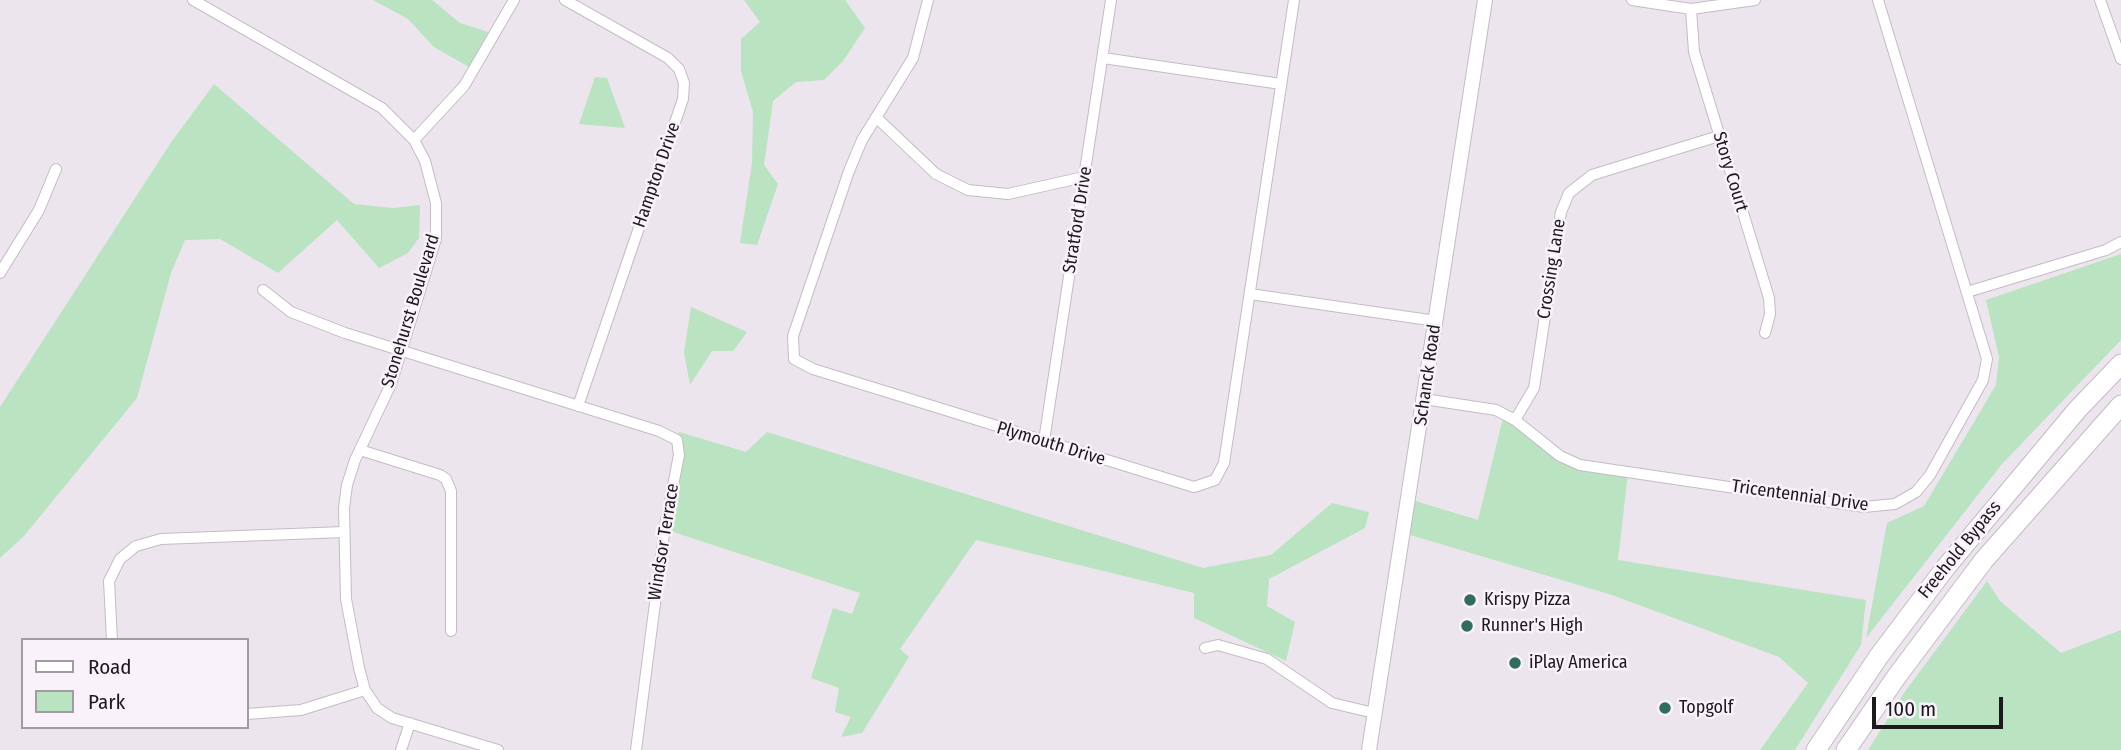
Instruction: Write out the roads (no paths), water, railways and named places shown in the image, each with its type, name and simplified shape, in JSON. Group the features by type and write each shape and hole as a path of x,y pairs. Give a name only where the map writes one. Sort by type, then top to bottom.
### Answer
{"highway":[{"name":"Freehold Bypass","path":"1816,750 1879,656 1954,556 2077,410 2121,364"},
{"name":"Freehold Bypass","path":"1846,750 1897,676 1984,560 2121,405"}],"street":[{"name":"Stonehurst Boulevard","path":"193,0 368,99 390,115 414,139 432,180 437,231 384,401 360,450 347,485 344,532 349,619 365,690"},
{"path":"414,139 464,86 514,0"},
{"name":"Hampton Drive","path":"565,0 668,58 679,69 684,83 683,99 578,406"},
{"name":"Plymouth Drive","path":"928,0 914,58 876,117 849,171 793,336 791,354 794,359 813,369 1188,486 1204,486 1215,480 1224,463 1294,0"},
{"name":"Stratford Drive","path":"1044,440 1111,0"},
{"name":"Schanck Road","path":"1369,750 1485,0"},
{"path":"1632,0 1692,9 1755,0"},
{"name":"Tricentennial Drive","path":"1424,399 1496,410 1515,420 1560,456 1580,465 1864,507 1884,507 1906,499 1923,484 1986,374 1986,352 1878,0"},
{"path":"2100,0 2121,59"},
{"name":"Story Court","path":"1692,9 1694,52 1769,298 1770,314 1765,334"},
{"path":"1103,58 1282,84"},
{"path":"876,117 936,174 968,190 1008,194 1084,177"},
{"name":"Crossing Lane","path":"1515,420 1534,388 1561,212 1569,194 1592,175 1720,136"},
{"path":"0,274 39,210 56,169"},
{"path":"1968,292 2106,250 2121,242"},
{"name":"Windsor Terrace","path":"263,290 291,312 401,352 676,438 680,446 665,526 636,750"},
{"path":"1250,294 1436,321"},
{"path":"360,450 440,475 446,480 451,491 451,631"},
{"path":"112,638 109,581 120,559 136,546 161,539 344,532"},
{"path":"1205,648 1218,646 1267,659 1332,703 1374,713"},
{"path":"248,714 301,710 365,690 385,714 498,750"},
{"path":"401,750 410,723"}],"place":[{"name":"Krispy Pizza","path":"1470,600"},
{"name":"Runner's High","path":"1467,626"},
{"name":"iPlay America","path":"1515,663"},
{"name":"Topgolf","path":"1665,708"}]}
